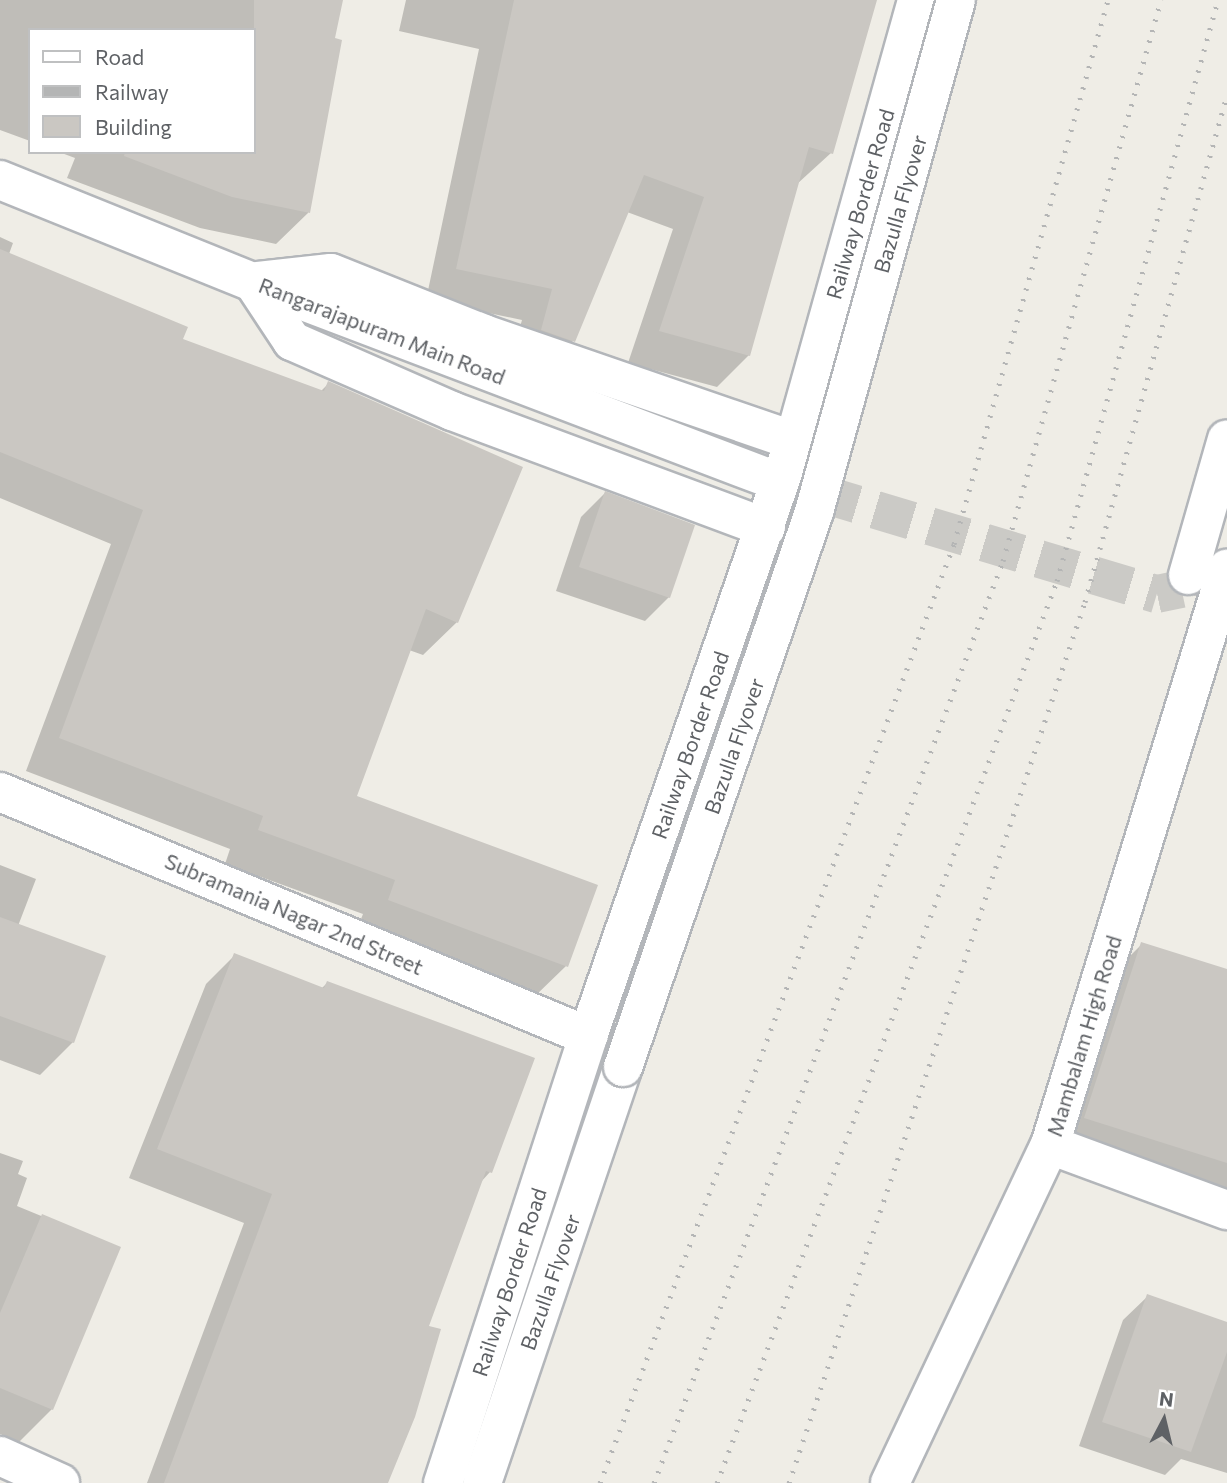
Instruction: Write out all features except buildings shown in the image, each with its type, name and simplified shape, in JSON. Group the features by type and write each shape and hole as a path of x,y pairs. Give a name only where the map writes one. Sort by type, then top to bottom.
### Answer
{"street":[{"name":"Railway Border Road","path":"443,1483 588,1036 794,441 917,0"},
{"name":"Bazulla Flyover","path":"482,1483 814,512 956,0"},
{"name":"Rangarajapuram Main Road","path":"0,180 253,282 766,477"},
{"path":"766,528 452,411 292,341 253,282 331,273 484,334 794,441"},
{"path":"1188,575 1227,439"},
{"name":"Mambalam High Road","path":"890,1483 1050,1145 1215,656 1227,569"},
{"name":"Subramania Nagar 2nd Street","path":"0,792 588,1036"},
{"path":"1050,1145 1227,1210"},
{"path":"0,1456 60,1483"}],"tunnel":[{"path":"766,477 1157,594 1181,589 1188,575"}],"railway":[{"path":"600,1483 954,544 1108,0"},
{"path":"654,1483 1003,561 1161,0"},
{"path":"717,1483 1057,581 1218,0"},
{"path":"789,1483 1085,602 1227,95"}]}
